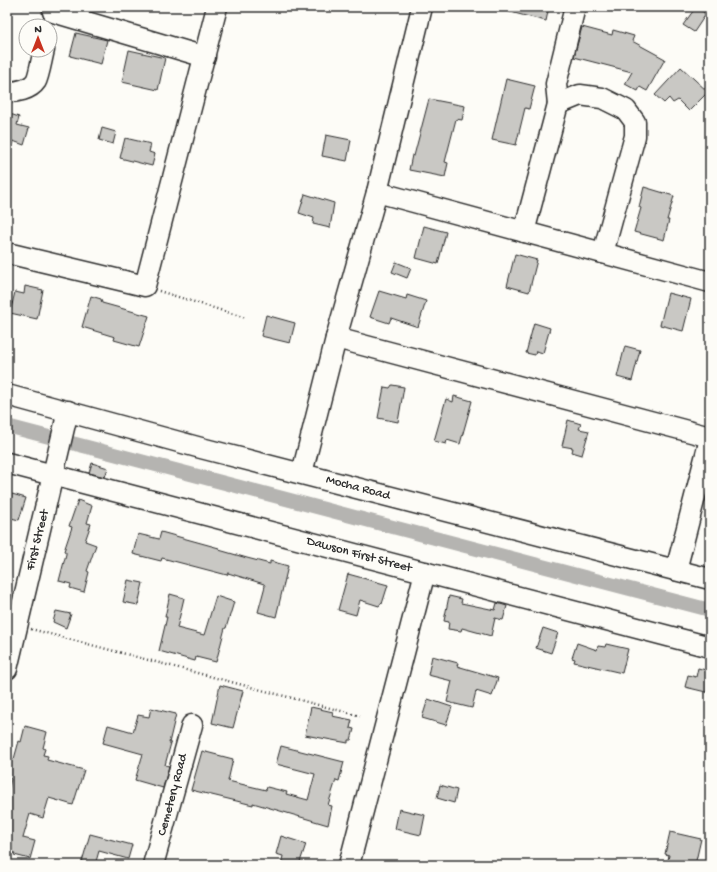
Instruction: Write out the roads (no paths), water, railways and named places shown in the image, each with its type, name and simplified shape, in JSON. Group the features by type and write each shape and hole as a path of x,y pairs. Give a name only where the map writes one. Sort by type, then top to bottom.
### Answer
{"street":[{"path":"7,253 145,286 217,7"},
{"path":"302,473 336,338 377,192 422,7"},
{"path":"524,232 558,104 556,84 575,7"},
{"path":"53,15 205,57"},
{"path":"7,92 15,92 28,88 36,81 42,58"},
{"path":"558,104 580,95 602,98 626,110 635,122 635,136 603,253"},
{"path":"377,192 710,282"},
{"path":"336,338 710,438 676,570"},
{"name":"Mocha Road","path":"7,395 66,419 302,473 710,579"},
{"name":"First Street","path":"7,669 66,419"},
{"name":"Dawson First Street","path":"7,463 710,647"},
{"path":"349,865 425,572"},
{"name":"Cemetery Road","path":"153,865 192,725"}],"waterway":[{"path":"7,426 710,610"}]}
